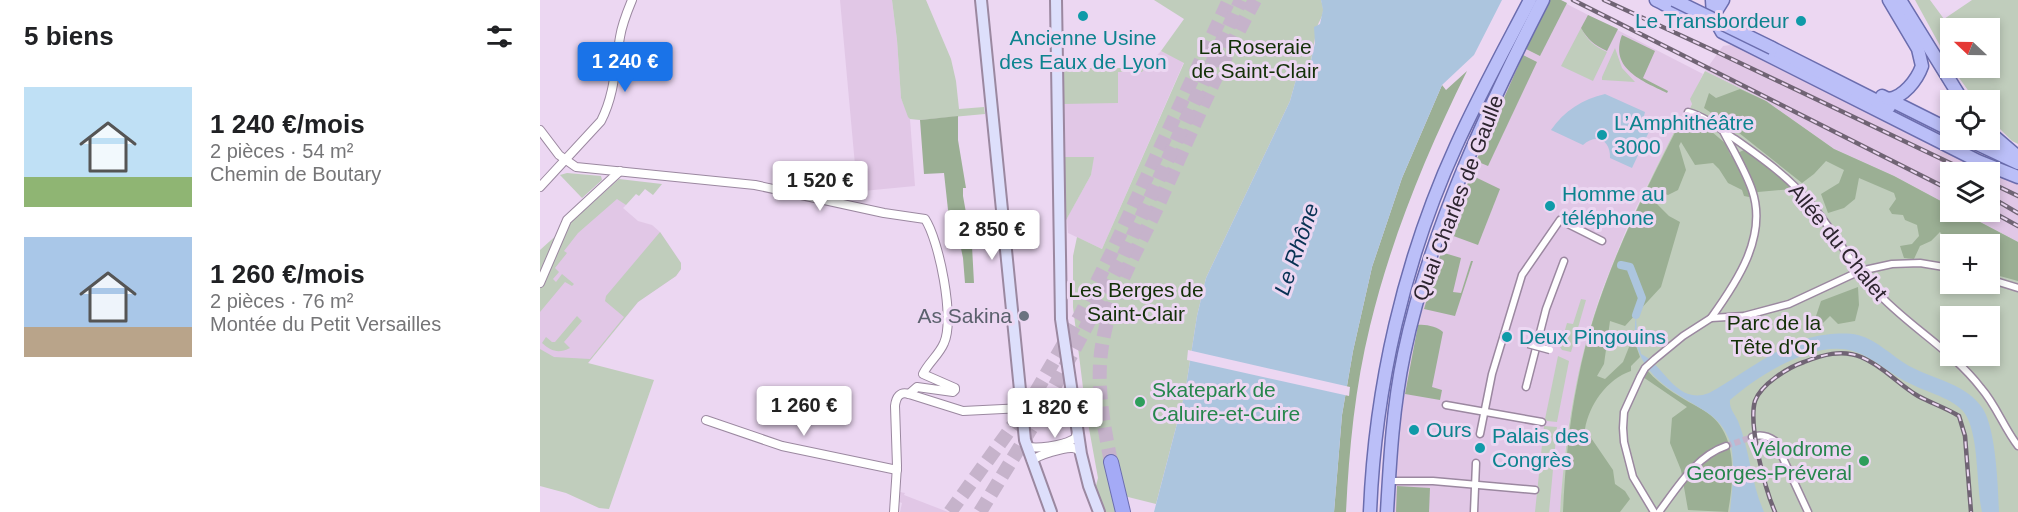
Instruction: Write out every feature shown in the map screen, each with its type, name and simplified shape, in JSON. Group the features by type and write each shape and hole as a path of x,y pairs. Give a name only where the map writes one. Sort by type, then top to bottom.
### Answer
{"highway":[{"path":"1112,462 1123,512"}],"main road":[{"path":"981,0 1021,408 1027,446 1051,512"},
{"path":"1056,0 1061,319 1081,454 1089,486 1099,512"},
{"name":"Quai Charles de Gaulle","path":"1370,512 1372,472 1382,395 1399,312 1420,240 1455,148 1530,0"},
{"name":"Quai Charles de Gaulle","path":"1387,512 1395,410 1404,355 1420,292 1435,245 1471,154 1518,49 1543,0"},
{"path":"1690,0 1940,133"},
{"path":"1888,99 1895,99 1904,92 1922,66 1918,49 1889,0"},
{"path":"1900,0 1956,90"},
{"path":"1666,2 1774,46 1940,125"},
{"path":"1666,2 1689,17 1697,19 1715,4 1722,32 1978,161 2018,177"},
{"path":"2000,141 2018,157"},
{"path":"1974,150 2018,172"},
{"path":"1990,150 2018,163"}],"street":[{"path":"540,186 601,121 605,113 615,77 620,36 632,0"},
{"name":"Allée du Chalet","path":"1688,112 1701,116 1723,131 1779,172 1796,188 1811,204 1873,288 1948,354 1981,387 2018,446"},
{"path":"540,130 559,155 576,167 755,185 884,213 925,219 933,237 942,271 947,297 948,321 944,344 924,374 955,390 953,392 916,387 909,394"},
{"path":"1654,512 1634,477 1624,442 1624,412 1645,368 1683,336 1711,318 1747,259 1756,234 1756,211 1752,190 1723,131"},
{"path":"540,283 567,220 620,171"},
{"path":"1480,434 1499,347 1522,275 1560,220 1578,233 1602,241"},
{"path":"1526,387 1546,309 1564,261"},
{"path":"1711,318 1744,316 1789,304 1860,271 1892,264 1920,263 1940,266"},
{"path":"2000,282 2018,288"},
{"path":"1528,344 1553,350"},
{"path":"894,512 897,470 896,401 898,396 903,392 963,411 1021,408"},
{"path":"1446,405 1542,422"},
{"path":"706,420 783,446 897,470"},
{"path":"1027,446 1035,449 1071,441 1076,437 1077,432"},
{"path":"1752,437 1758,435 1770,437 1774,441 1808,512"},
{"path":"1659,512 1698,464 1713,451 1726,446"},
{"path":"1032,461 1037,456 1072,448 1078,449 1081,454"},
{"path":"1474,512 1476,464"},
{"path":"1392,481 1430,481 1531,490"}],"shaded area":[{"path":"840,0 892,0 901,98 910,119 915,186 863,191 862,176 856,176"},
{"path":"1559,0 1703,74 1691,99 1692,104 1687,114 1682,116 1630,220 1601,293 1590,327 1574,395 1567,434 1560,512 1393,512 1401,417 1408,370 1425,299 1475,163 1514,74 1529,43"},
{"path":"1730,45 1754,52 1940,146 1940,150 1949,150 1972,162 1940,162 1940,201 1894,176 1834,149 1766,101 1705,71 1723,46"},
{"path":"1161,51 1184,62 1102,249 1068,233 1067,218 1091,175 1093,157 1064,157 1063,68 1145,68"},
{"path":"2000,176 2018,185 2018,242 1980,222 2000,222"},
{"path":"607,190 626,205 623,208 638,221 652,225 660,232 681,263 681,269 676,276 638,302 588,363 540,359 540,300 546,274"},
{"path":"900,492 948,512 900,512 902,503 899,502"}],"green space":[{"path":"892,0 926,0 951,59 959,109 984,107 985,114 920,120 908,117 901,98"},
{"name":"Les Berges de Saint-Clair","path":"1154,0 1321,0 1323,10 1317,27 1309,69 1299,69 1290,101 1206,278 1197,316 1185,393 1156,504 1124,496 1117,512 1103,512 1094,493 1098,478 1086,412 1073,307 1073,256 1077,237 1102,249 1184,63 1161,51 1184,19"},
{"path":"1550,0 1561,0 1567,3 1540,56 1526,49"},
{"path":"1915,0 1930,0 1943,18 1940,18 1940,46"},
{"path":"1972,0 2018,0 2018,144 2000,129 2000,90 1968,90 1959,78 2000,78 2000,18 1945,18"},
{"path":"1588,15 1618,29 1607,51 1592,42 1581,28"},
{"path":"1581,28 1592,43 1607,52 1593,81 1561,66"},
{"path":"1622,35 1655,51 1643,78 1668,91 1667,93 1648,84 1624,65 1619,47"},
{"path":"1615,48 1622,68 1635,82 1602,80"},
{"path":"1523,55 1537,62 1488,166 1476,161"},
{"path":"1063,68 1145,68 1142,72 1118,72 1118,103 1063,104"},
{"path":"1467,71 1411,196 1379,293 1360,372 1351,442 1346,512 1334,512 1342,415 1353,351 1372,267 1402,178 1442,85 1446,90"},
{"name":"Parc de la Tête d'Or","path":"1705,71 1766,101 1834,149 1894,176 1940,201 1940,222 1980,222 2018,242 2018,512 1560,512 1573,400 1593,319 1629,225 1682,116 1687,114 1692,104 1690,99"},
{"path":"1740,89 1766,101 1834,149 1894,176 1940,201 1940,222 1980,222 2018,242 2018,281 2000,276 2000,234 1942,234 1940,232 1931,241 1920,246 1914,259 1904,258 1900,246 1912,244 1919,236 1917,225 1905,220 1903,215 1892,214 1889,209 1896,199 1894,193 1859,178 1855,199 1844,208 1828,213 1821,194 1839,183 1844,170 1826,161 1802,183 1704,108 1709,93 1716,98"},
{"path":"1686,115 1692,121 1695,118 1725,143 1731,156 1744,150 1773,171 1792,189 1758,192 1749,197 1744,196 1742,190 1728,183 1713,163 1695,165 1681,142 1679,146 1686,170 1678,190 1668,195 1659,192 1655,202 1669,216 1680,222 1661,287 1625,326 1610,321 1604,364 1597,376 1605,379 1623,362 1631,342 1635,343 1640,357 1631,366 1631,371 1614,380 1601,394 1590,411 1585,429 1613,470 1615,484 1625,491 1630,499 1620,512 1563,512 1572,413 1586,345 1596,311 1636,212"},
{"path":"958,116 958,140 966,188 963,188 963,196 972,246 974,283 965,283 963,258 955,220 949,219 944,173 924,174 920,120"},
{"path":"1064,157 1094,157 1091,175 1065,222"},
{"path":"567,173 601,176 602,180 582,198 560,175"},
{"path":"1471,175 1500,189 1478,245 1448,234"},
{"path":"619,179 662,184 653,195 645,189 639,196 636,194 626,205 617,199 578,233 564,251 567,253 555,268 559,272 553,279 556,282 562,274 574,284 572,286 565,282 540,312 540,250"},
{"path":"660,232 681,263 681,269 676,276 638,302 588,363 654,380 609,509 599,508 566,493 540,486 540,349 554,357 590,359 624,317 605,301 606,296"},
{"path":"1441,252 1461,258 1453,292 1461,293 1471,261 1473,261 1455,316 1424,309"},
{"path":"1858,287 1859,305 1855,321 1838,324 1830,316 1822,324 1815,319 1821,301"},
{"path":"1581,299 1586,300 1571,352 1562,350 1560,347 1567,323 1573,324"},
{"path":"577,316 582,321 564,342 570,348 555,351 542,343 546,337 555,342"},
{"path":"1418,325 1432,326 1443,332 1432,387 1442,390 1440,400 1405,394"},
{"path":"1558,356 1569,361 1557,422 1545,419"},
{"path":"1647,370 1666,388 1715,419 1723,430 1731,456 1732,470 1728,512 1688,510 1681,470 1670,443 1672,418 1687,407 1643,377"},
{"path":"1544,426 1557,427 1549,512 1535,512"},
{"path":"1397,486 1430,488 1429,512 1396,512"}],"water":[{"name":"Le Rhône","path":"1321,0 1502,0 1474,55 1442,85 1402,178 1372,267 1353,351 1342,415 1334,512 1154,512 1185,393 1197,316 1206,278 1290,101 1299,69 1306,67 1306,70 1309,69 1315,43 1314,27 1320,24 1323,10"},
{"name":"L’Amphithéâtre 3000","path":"1605,94 1645,112 1644,116 1654,121 1632,168 1610,158 1608,147 1602,140 1593,139 1583,145 1551,130 1575,107"},
{"path":"1636,315 1641,354 1657,366 1679,389 1688,394 1709,393 1787,346 1818,336 1853,334 1878,344 1918,371 1959,388 1983,409 1991,430 1996,459 1999,512 1982,512 1974,438 1963,411 1951,402 1905,381 1861,354 1838,349 1822,350 1787,362 1755,381 1730,400 1731,409 1742,432 1756,490 1764,512 1730,512 1733,465 1731,446 1726,432 1713,417 1666,386 1647,368 1641,357 1637,344"}],"pier":[{"path":"1188,350 1350,387 1349,396 1187,360"}],"waterway":[{"path":"1621,265 1630,267 1642,298 1636,315"}],"tunnel":[{"path":"950,512 1030,402 1080,316 1229,0"},
{"path":"980,512 1040,414 1123,257 1241,0"},
{"path":"1111,462 1100,386 1101,355 1107,323 1125,274 1216,78 1255,0"},
{"path":"1726,446 1752,437"}],"railway":[{"path":"1573,0 1940,185"},
{"path":"1604,0 1948,162"},
{"path":"2000,187 2018,196"},
{"path":"2000,202 2018,213"},
{"path":"2000,216 2018,226"},
{"path":"1775,512 1762,473 1756,441 1753,412 1755,401 1763,388 1791,368 1818,357 1839,353 1847,353 1869,361 1918,396 1959,416 1965,436 1971,512"}],"place":[{"name":"Ancienne Usine des Eaux de Lyon","path":"1083,16"},
{"name":"Le Transbordeur","path":"1801,21"},
{"name":"L’Amphithéâtre 3000","path":"1602,135"},
{"name":"Homme au téléphone","path":"1550,206"},
{"name":"As Sakina","path":"1024,316"},
{"name":"Deux Pingouins","path":"1507,337"},
{"name":"Skatepark de Caluire-et-Cuire","path":"1140,402"},
{"name":"Ours","path":"1414,430"},
{"name":"Palais des Congrès","path":"1480,448"},
{"name":"Vélodrome Georges-Préveral","path":"1864,461"}],"park label":[{"name":"La Roseraie de Saint-Clair","path":"1255,59"}]}
